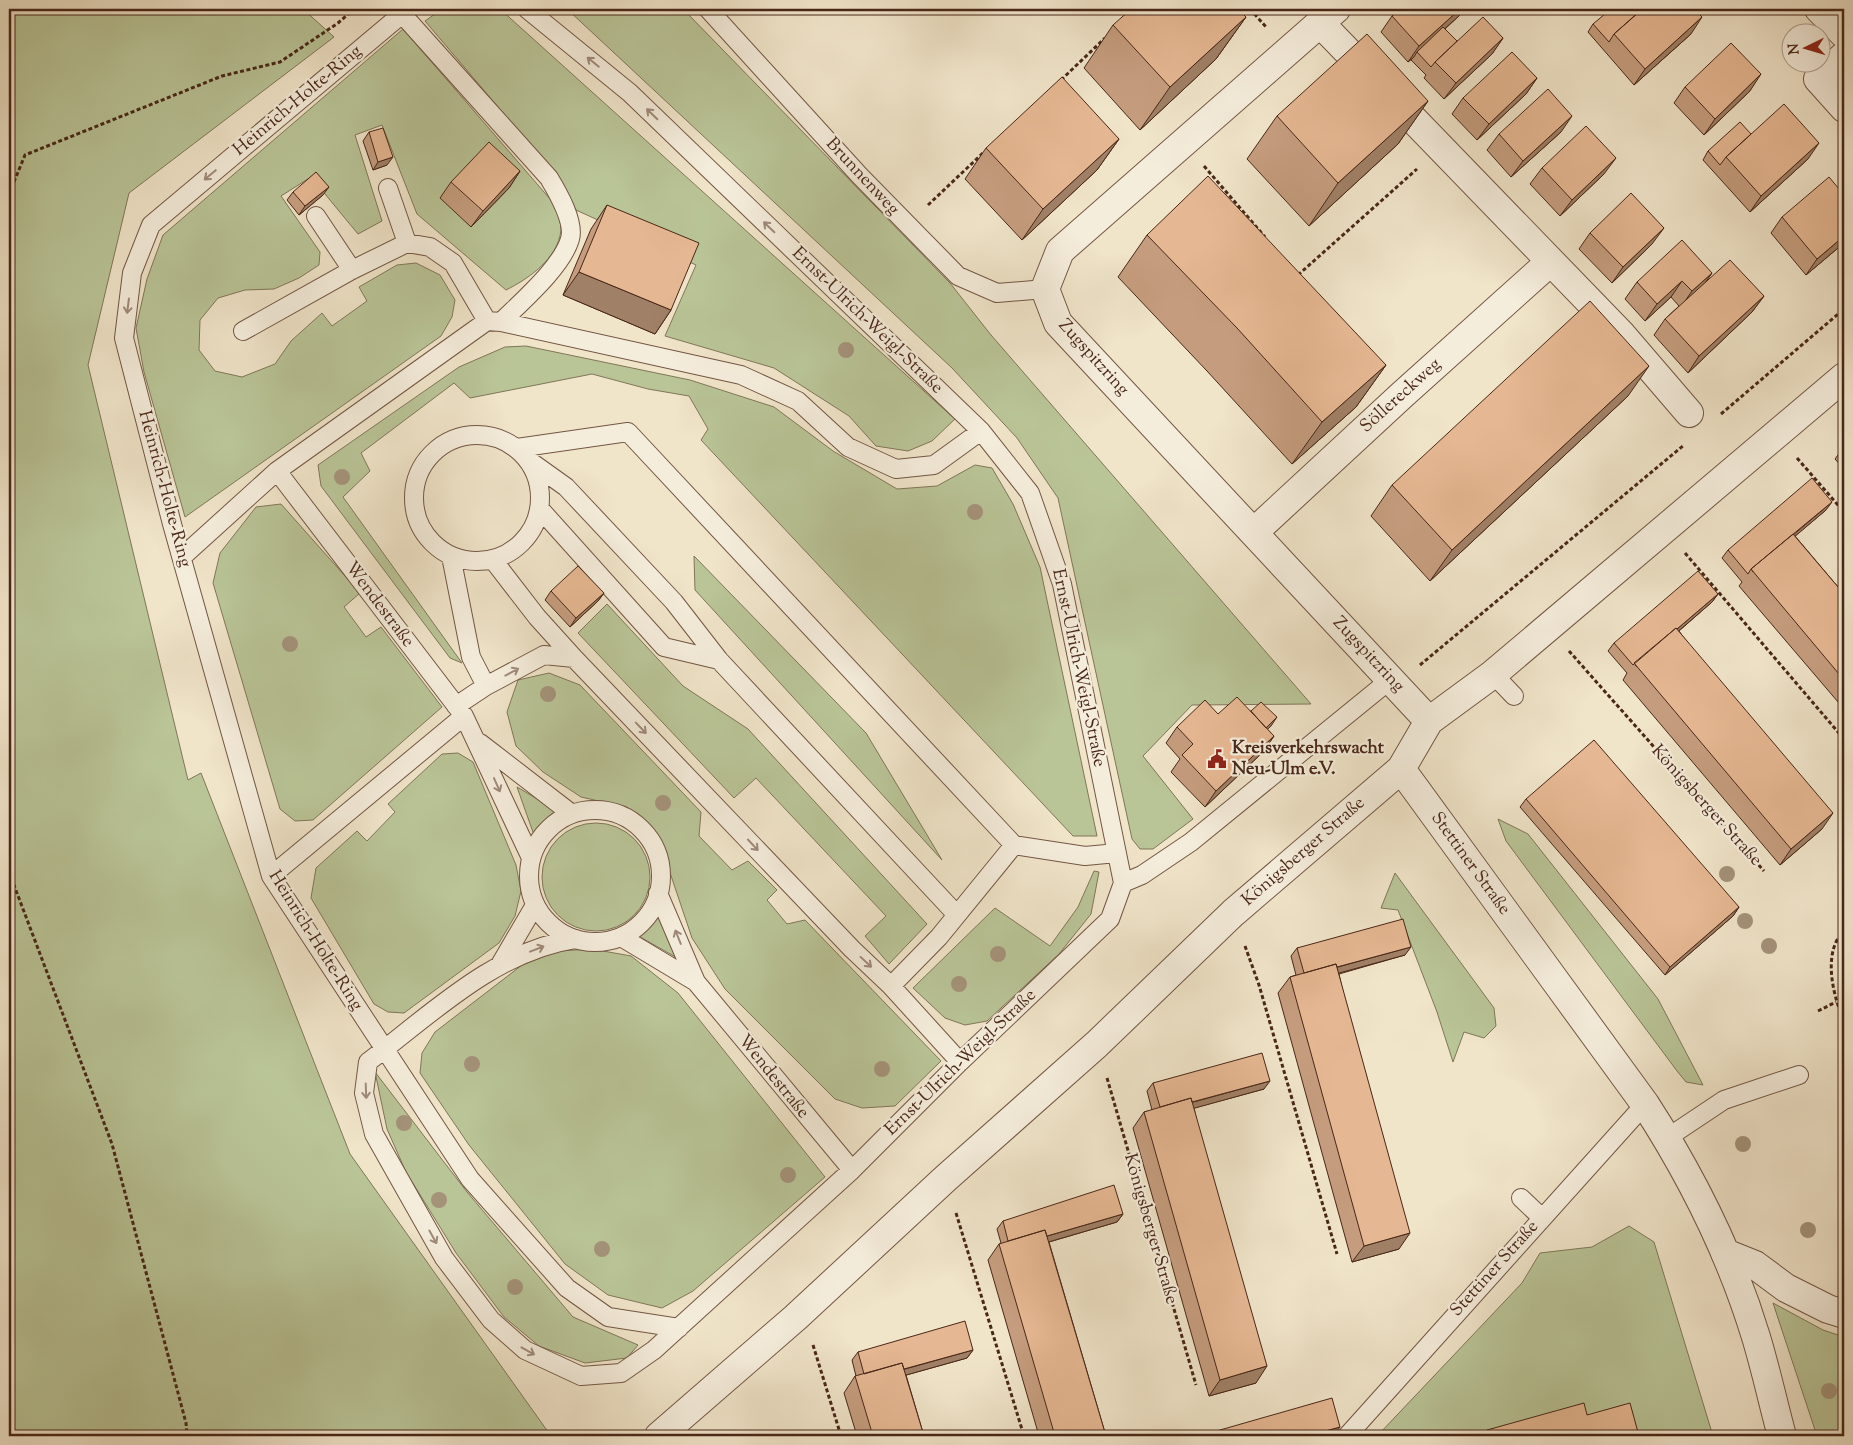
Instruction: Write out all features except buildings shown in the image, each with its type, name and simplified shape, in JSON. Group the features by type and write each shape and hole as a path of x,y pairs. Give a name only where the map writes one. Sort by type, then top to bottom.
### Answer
{"street":[{"path":"1819,9 1844,34"},
{"path":"1045,288 1060,251 1329,16 1441,147 1622,335 1696,421"},
{"path":"1844,56 1818,79 1844,108"},
{"name":"Söllereckweg","path":"1254,532 1550,262"},
{"name":"Zugspitzring","path":"1045,288 1058,323 1429,721"},
{"name":"Königsberger Straße","path":"659,1436 795,1318 946,1178 1097,1044 1233,913 1400,769 1429,721 1493,674 1549,628 1844,377"},
{"name":"Stettiner Straße","path":"1400,769 1645,1104 1667,1138 1725,1253 1756,1336 1782,1436"},
{"path":"1725,1253 1755,1265 1786,1288 1828,1309 1844,1314"}],"lane":[{"name":"Ernst-Ulrich-Weigl-Straße","path":"383,1050 368,1062 364,1093 374,1134 444,1258 491,1320 524,1350 581,1376 621,1373 654,1350 852,1170 960,1062 1110,919 1123,883 1062,584 1030,493 981,431 630,93 527,9"},
{"name":"Brunnenweg","path":"708,9 907,225 958,276 998,294 1045,288"},
{"path":"182,557 277,471 494,322 538,285 557,263 570,238 566,207 550,178 405,11"},
{"name":"Heinrich-Holte-Ring","path":"405,11 151,225 132,273 124,338 182,557 271,876 383,1050 470,1179 567,1288 608,1317 679,1328"},
{"path":"388,188 407,243"},
{"path":"316,216 352,270"},
{"path":"243,331 352,270 407,243 430,247 454,263 494,322 741,375 798,401 848,447 896,469 934,465 981,431"},
{"path":"522,454 628,432 1014,845 1085,856 1117,853"},
{"path":"522,454 536,475 541,491 540,509 535,526 524,541 510,552 493,560 472,562 451,556 433,544 420,526 414,505 415,484 423,464 444,445 456,438 477,434 498,438 522,454 566,487 674,602 719,660 957,915"},
{"name":"Wendestraße","path":"277,471 460,711 477,741 531,858"},
{"path":"540,509 664,647 719,660"},
{"path":"451,556 470,657 486,686"},
{"path":"493,560 537,618 574,658 852,949 892,986 960,1062"},
{"path":"271,876 460,711 486,686 544,654 574,658"},
{"path":"1493,674 1514,696"},
{"path":"1123,883 1142,875 1191,842 1394,682"},
{"name":"Wendestraße","path":"477,741 572,814"},
{"path":"592,810 613,812 631,821 647,835 657,853 661,873 658,893 647,916 638,926 621,937 590,942 575,939 559,931 545,920 530,890 531,858 540,840 554,824 572,814 592,810"},
{"path":"892,986 957,915 1014,845"},
{"name":"Wendestraße","path":"658,893 696,982 852,1170"},
{"path":"502,963 536,905"},
{"name":"Wendestraße","path":"621,937 696,982"},
{"path":"383,1050 502,963 555,942 575,939"},
{"path":"1667,1138 1724,1100 1799,1075"},
{"name":"Stettiner Straße","path":"1347,1436 1645,1104"},
{"path":"1521,1198 1542,1217"}],"path":[{"path":"9,194 25,154 222,76 280,62 338,23 354,9"},
{"path":"1058,83 1108,36"},
{"path":"1184,143 1267,238"},
{"path":"1298,275 1441,147"},
{"path":"907,225 986,151"},
{"path":"1292,268 1305,283"},
{"path":"1394,682 1696,421 1844,309"},
{"path":"1777,434 1844,512"},
{"path":"1665,530 1844,739"},
{"name":"Königsberger Straße","path":"1549,628 1764,871"},
{"path":"9,872 112,1144 186,1423 187,1436"},
{"name":"Königsberger Straße","path":"1233,913 1260,985 1337,1254"},
{"path":"1844,938 1837,940 1831,952 1836,1002 1844,1021"},
{"path":"1818,1011 1836,1002"},
{"name":"Königsberger Straße","path":"1097,1044 1196,1385"},
{"path":"946,1178 1024,1436"},
{"path":"795,1318 810,1333 841,1436"}],"green space":[{"path":"9,9 303,9 334,37 129,193 88,365 188,780 201,773 350,1154 551,1436 9,1436"},
{"path":"442,9 500,9 955,419 932,441 908,451 876,446 849,416 774,368 665,336 696,265 576,210 555,174 425,21"},
{"path":"567,9 683,9 950,283 991,335 1311,704 1192,705 1143,756 1193,819 1153,849 1140,849 1132,839 1058,498 1017,438 952,368"},
{"path":"403,29 557,207 561,227 559,240 541,267 506,290 417,214 382,125 355,135 382,221 358,234 311,177 281,196 320,252 319,265 299,278 274,289 245,290 218,298 200,320 199,350 215,371 242,377 275,364 291,341 322,313 332,326 367,301 359,287 397,265 416,263 440,275 455,300 452,317 441,336 185,517 144,372 136,328 147,279 163,235"},
{"path":"526,346 690,380 774,407 833,451 897,489 937,486 975,465 992,468 1013,504 1040,567 1097,836 1073,836 701,440 708,429 689,396 648,389 592,374 470,398 454,383 361,453 370,471 343,497 462,663 450,658 321,486 318,465 459,367 505,347"},
{"path":"281,504 360,593 344,607 366,637 381,627 442,707 313,820 295,821 280,809 213,583 220,553 256,507"},
{"path":"694,556 866,733 942,860 695,590"},
{"path":"607,604 683,686 748,729 927,924 889,964 865,936 886,916 756,778 734,798 578,633"},
{"path":"549,673 580,685 701,812 699,836 732,870 748,861 777,890 767,900 787,924 805,920 941,1061 895,1106 862,1108 835,1099 725,989 692,938 661,846 637,816 603,802 581,797 543,772 516,746 507,712 518,680"},
{"path":"458,753 473,762 516,865 521,891 515,916 499,943 404,1013 388,1012 374,1004 311,898 316,868 357,831 367,841 395,812 388,804 442,754"},
{"path":"517,787 561,813 545,823 534,835"},
{"path":"1498,819 1528,834 1658,999 1703,1085 1686,1082 1677,1071 1506,841"},
{"path":"596,823 617,827 635,838 646,856 650,877 646,898 635,916 617,927 596,931 575,927 557,916 546,898 542,877 546,856 557,838 575,827"},
{"path":"1094,871 1099,872 1091,914 1059,954 987,1021 965,1025 945,1018 913,988 995,908 1050,946 1078,907"},
{"path":"1395,873 1494,1008 1496,1026 1484,1038 1464,1032 1453,1062 1437,1012 1398,910 1381,908"},
{"path":"656,909 679,959 635,934 647,926"},
{"path":"592,949 631,956 678,993 825,1177 693,1291 662,1308 608,1295 565,1264 469,1145 420,1073 422,1053 435,1032 522,965 558,951"},
{"path":"375,1072 467,1192 573,1317 638,1345 627,1358 585,1363 539,1346 504,1317 456,1253 406,1172 387,1129"},
{"path":"1629,1226 1654,1242 1713,1436 1381,1436 1380,1433 1522,1283 1540,1253 1592,1247"},
{"path":"1773,1303 1823,1330 1844,1337 1844,1436 1817,1436"}],"place":[{"name":"Kreisverkehrswacht Neu-Ulm e.V.","path":"1217,759"}]}
